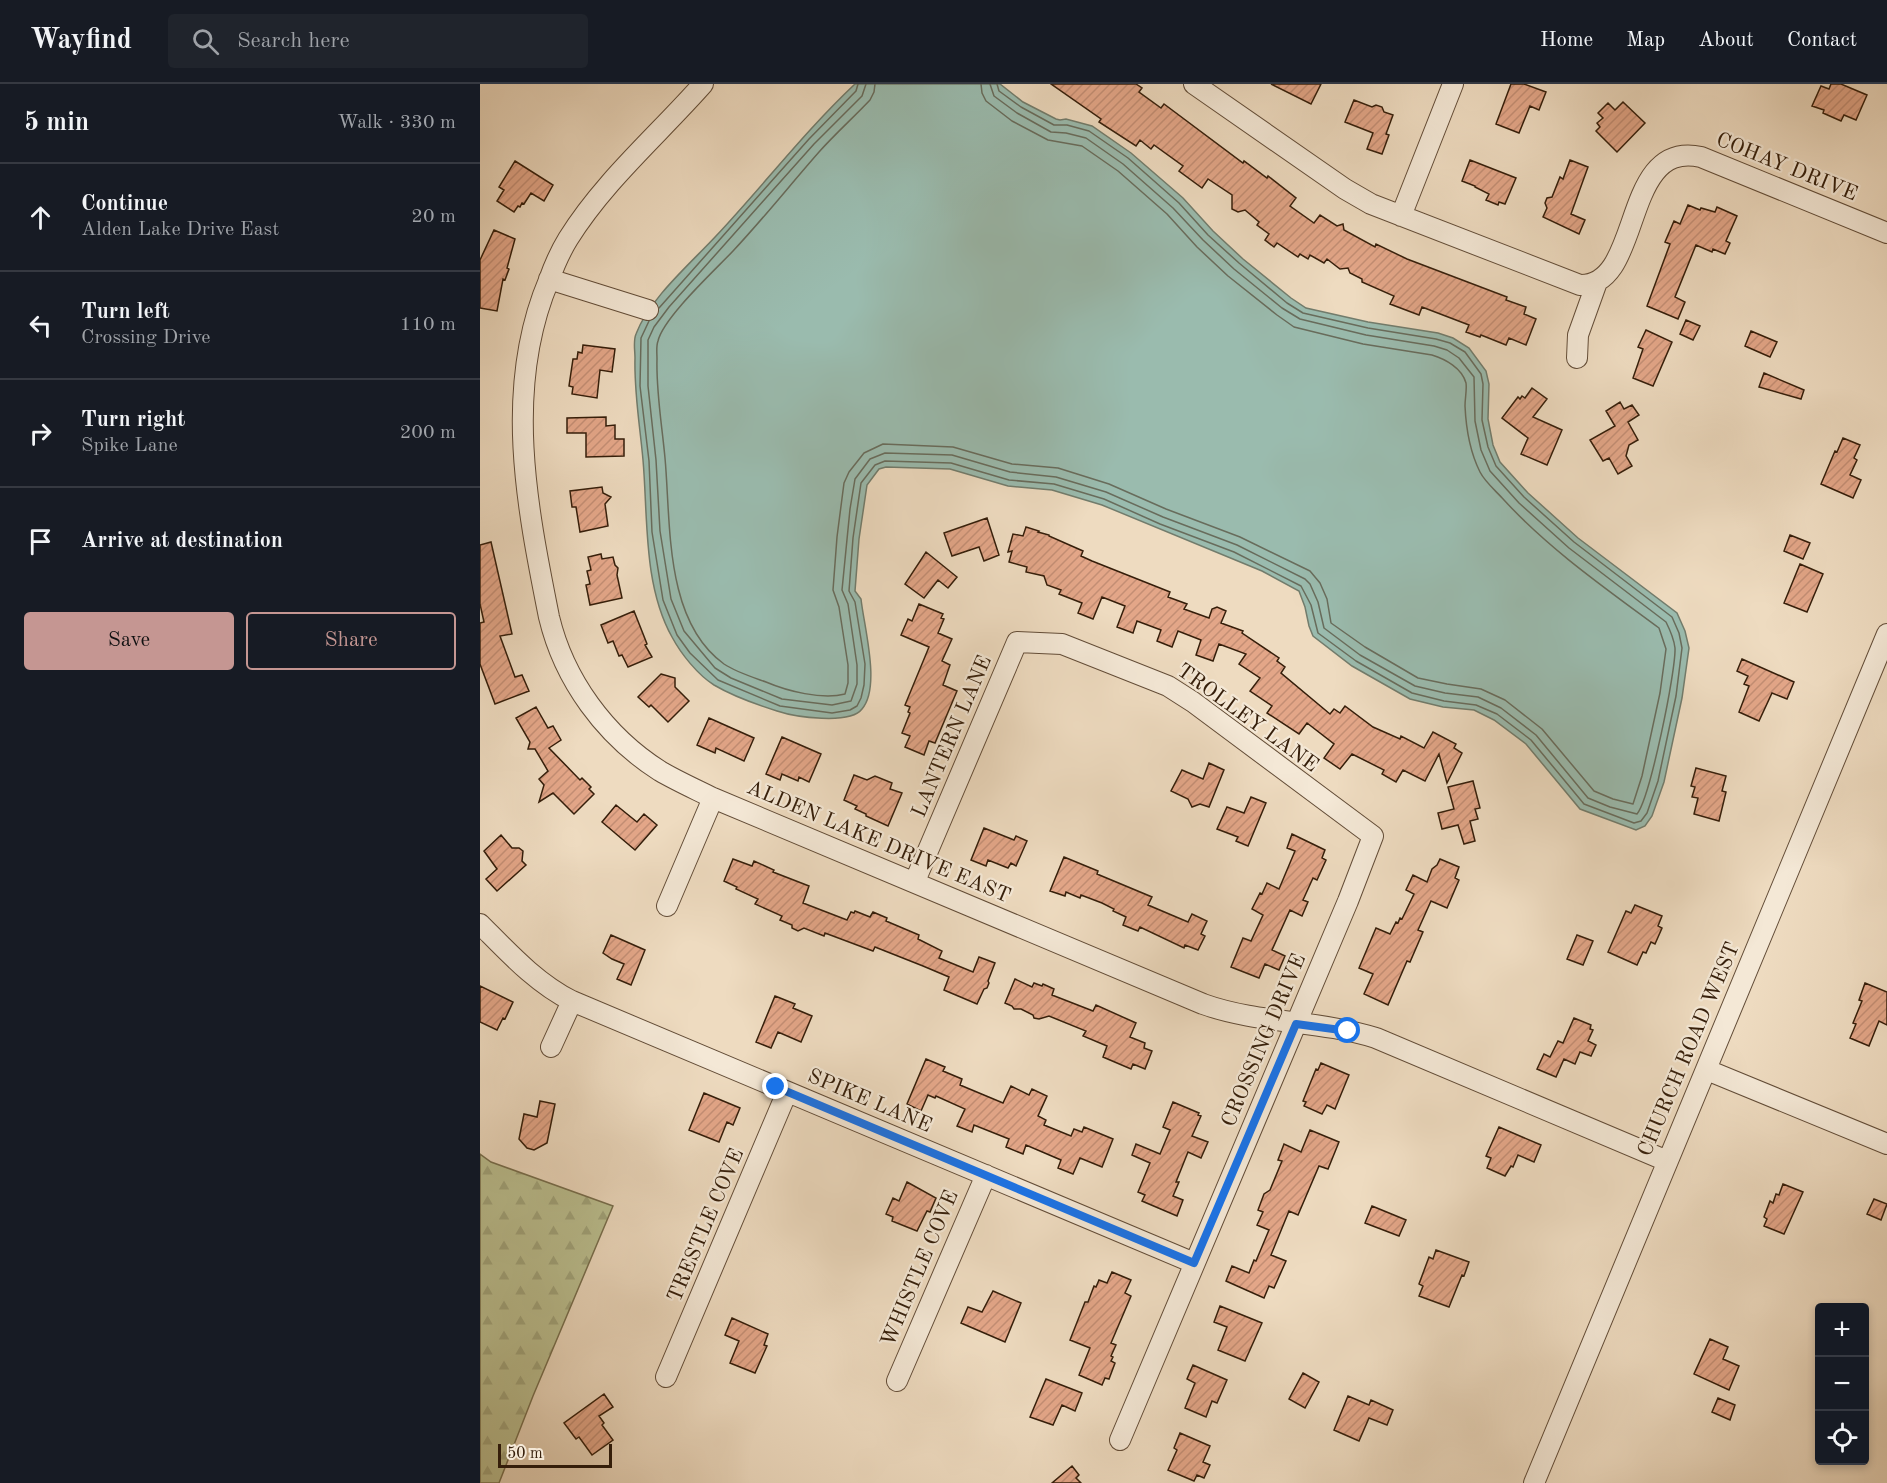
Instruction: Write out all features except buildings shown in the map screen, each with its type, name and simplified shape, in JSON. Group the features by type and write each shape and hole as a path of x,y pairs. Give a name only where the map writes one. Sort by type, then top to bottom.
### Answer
{"street":[{"name":"ALDEN LAKE DRIVE EAST","path":"703,84 593,203 563,248 539,304 531,336 525,378 523,450 529,505 553,632 576,682 593,709 612,731 631,750 658,770 713,798 1203,1004 1235,1014 1337,1029 1376,1038 1667,1161"},
{"path":"1194,84 1214,90 1345,189 1371,204 1570,283 1587,285 1597,282"},
{"path":"1401,216 1453,84"},
{"name":"COHAY DRIVE","path":"1577,358 1578,335 1597,282 1604,277 1618,256 1653,173 1675,156 1701,156 1887,233"},
{"path":"549,279 648,310"},
{"name":"CHURCH ROAD WEST","path":"1534,1483 1887,634"},
{"name":"TROLLEY LANE","path":"1017,642 1062,644 1181,693 1373,836"},
{"name":"LANTERN LANE","path":"915,881 1017,642"},
{"path":"667,906 713,798"},
{"name":"CROSSING DRIVE","path":"1120,1440 1360,872 1373,836"},
{"name":"SPIKE LANE","path":"480,924 536,977 553,991 572,1001 1194,1263"},
{"path":"552,1047 572,1001"},
{"path":"1707,1070 1887,1144"},
{"name":"TRESTLE COVE","path":"666,1377 787,1092"},
{"name":"WHISTLE COVE","path":"897,1381 986,1175"}],"green space":[{"path":"480,1154 491,1162 613,1206 499,1483 480,1483"}],"water":[{"path":"855,84 1000,84 1023,102 1056,119 1066,119 1092,126 1131,153 1183,198 1243,259 1306,308 1368,322 1438,333 1453,338 1469,348 1486,371 1489,384 1488,419 1493,445 1500,462 1528,493 1578,538 1677,613 1685,631 1689,648 1682,698 1664,782 1652,816 1645,826 1636,830 1580,809 1526,744 1494,720 1474,710 1443,707 1410,699 1352,666 1313,636 1299,591 1262,571 1102,505 1052,490 1008,486 950,469 886,467 879,469 867,485 859,539 855,591 861,599 871,672 868,699 862,709 856,714 835,718 785,713 728,692 702,676 685,657 672,637 663,617 651,573 635,384 635,337 642,321 660,295"}],"route":[{"path":"776,1087 1194,1263 1296,1024 1348,1031"}]}
